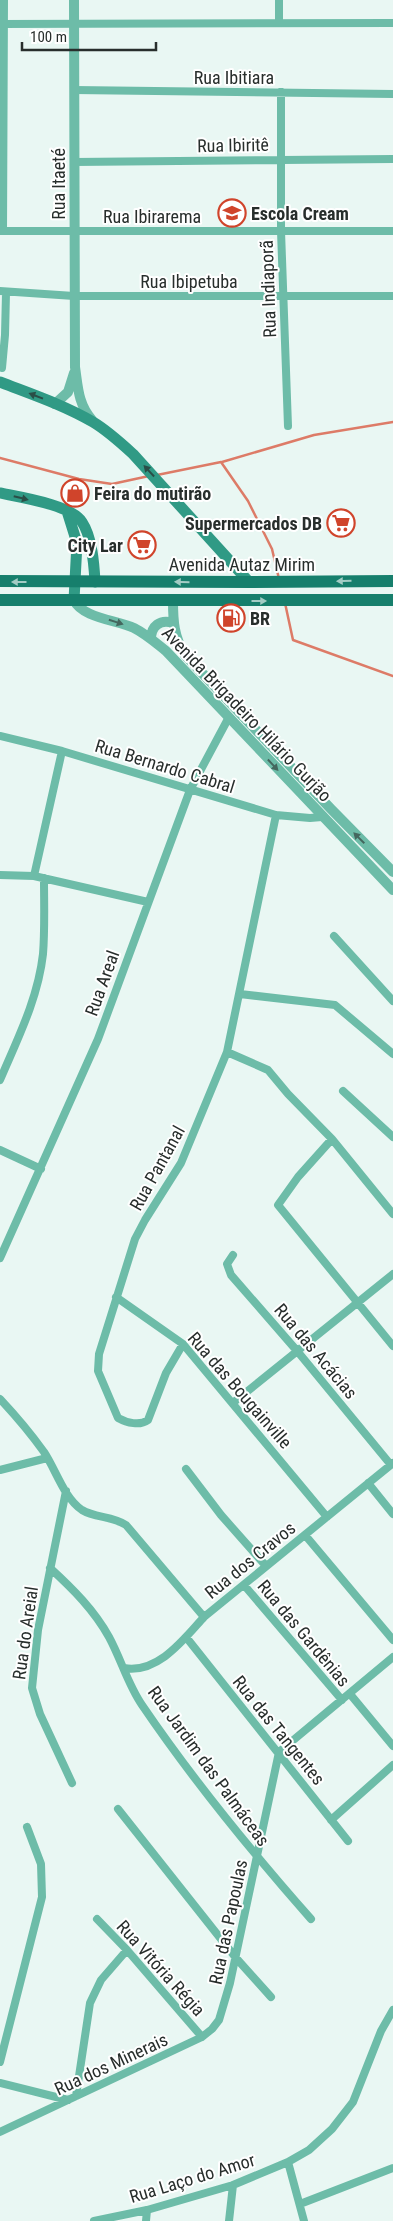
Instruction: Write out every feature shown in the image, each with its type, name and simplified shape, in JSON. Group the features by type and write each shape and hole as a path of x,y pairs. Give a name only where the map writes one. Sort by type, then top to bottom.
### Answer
{"main road":[{"path":"0,382 55,404 95,423 133,454 249,582"},
{"path":"0,493 42,503 78,516 87,532 95,582"},
{"path":"67,511 77,543 74,600"},
{"name":"Avenida Autaz Mirim","path":"0,581 393,581"},
{"name":"Avenida Autaz Mirim","path":"0,600 393,600"}],"street":[{"path":"1,231 2,24 4,0"},
{"name":"Rua Itaeté","path":"74,0 75,367 79,399 85,412 95,423"},
{"path":"279,0 280,23"},
{"path":"2,24 393,23"},
{"name":"Rua Ibitiara","path":"74,90 393,94"},
{"name":"Rua Indiaporã","path":"281,92 281,231 288,426"},
{"name":"Rua Ibiritê","path":"74,162 393,159"},
{"name":"Rua Ibirarema","path":"1,231 393,231"},
{"path":"2,368 5,335 3,292"},
{"name":"Rua Ibipetuba","path":"3,292 74,296 393,296"},
{"name":"Rua Itaeté","path":"55,404 68,392 75,367"},
{"name":"Avenida Brigadeiro Hilário Gurjão","path":"74,600 84,611 133,628 151,639 189,674 393,890"},
{"name":"Avenida Brigadeiro Hilário Gurjão","path":"173,601 173,623 178,644 185,655 331,810 393,872"},
{"path":"151,639 151,632 158,623 165,621 173,623"},
{"name":"Rua Areal","path":"0,1258 98,1039 190,790 229,717"},
{"name":"Rua Bernardo Cabral","path":"0,736 62,751 276,815 310,818 322,817"},
{"path":"34,876 62,751"},
{"name":"Rua Pantanal","path":"184,1344 166,1373 148,1420 138,1424 121,1420 115,1414 98,1364 99,1354 135,1239 181,1163 227,1052 276,815"},
{"path":"0,875 34,876 148,902"},
{"path":"0,1080 30,1008 37,985 44,939 44,878"},
{"path":"334,936 393,1001"},
{"path":"240,994 325,1002 335,1005 393,1054"},
{"path":"227,1052 268,1070 297,1104 332,1139 393,1214"},
{"path":"343,1091 393,1137"},
{"path":"332,1139 298,1177 278,1205 393,1346"},
{"path":"0,1150 41,1169"},
{"name":"Rua das Acácias","path":"233,1255 228,1264 231,1275 392,1464"},
{"path":"234,1402 393,1274"},
{"name":"Rua das Bougainville","path":"116,1297 184,1344 234,1402 327,1517"},
{"path":"0,1398 47,1458 66,1491 82,1510 116,1518 126,1525 204,1617"},
{"path":"0,1470 47,1458"},
{"name":"Rua dos Cravos","path":"124,1668 138,1669 162,1658 186,1638 204,1617 392,1464"},
{"path":"186,1470 221,1515 266,1566"},
{"path":"368,1483 393,1514"},
{"path":"50,1568 66,1491"},
{"path":"305,1535 393,1640"},
{"name":"Rua Jardim das Palmáceas","path":"50,1568 79,1595 109,1636 140,1703 257,1858 311,1919"},
{"name":"Rua do Areial","path":"50,1568 34,1654 32,1688 40,1714 72,1783"},
{"name":"Rua das Gardênias","path":"244,1585 342,1700"},
{"name":"Rua das Tangentes","path":"186,1638 279,1752 348,1841"},
{"path":"279,1752 393,1657"},
{"name":"Rua das Gardênias","path":"350,1694 393,1746"},
{"name":"Rua das Papoulas","path":"224,2009 279,1752"},
{"path":"332,1820 393,1765"},
{"path":"118,1809 236,1958 271,1998"},
{"path":"0,2062 42,1897 40,1864 27,1827"},
{"name":"Rua Vitória Régia","path":"97,1920 127,1950 202,2037"},
{"path":"76,2096 90,2003 101,1980 127,1950"},
{"name":"Rua dos Minerais","path":"0,2132 158,2060 202,2037 212,2030 224,2009"},
{"name":"Rua Laço do Amor","path":"94,2221 147,2210 233,2186 288,2162 309,2150 332,2129 353,2102 381,2031 393,2010"},
{"path":"0,2083 68,2100"},
{"path":"288,2162 304,2221"},
{"path":"300,2204 393,2168"},
{"path":"229,2221 233,2186"},
{"path":"146,2221 147,2210"}],"waterway":[{"path":"222,462 314,435 393,422"},
{"path":"0,458 79,479 112,484 149,476"},
{"path":"157,475 221,462 248,501 272,549 279,579"},
{"path":"285,603 293,640 393,676"}],"place":[{"name":"Escola Cream","path":"232,213"},
{"name":"Feira do mutirão","path":"75,493"},
{"name":"Supermercados DB","path":"341,523"},
{"name":"City Lar","path":"142,545"},
{"name":"BR","path":"231,618"}]}
